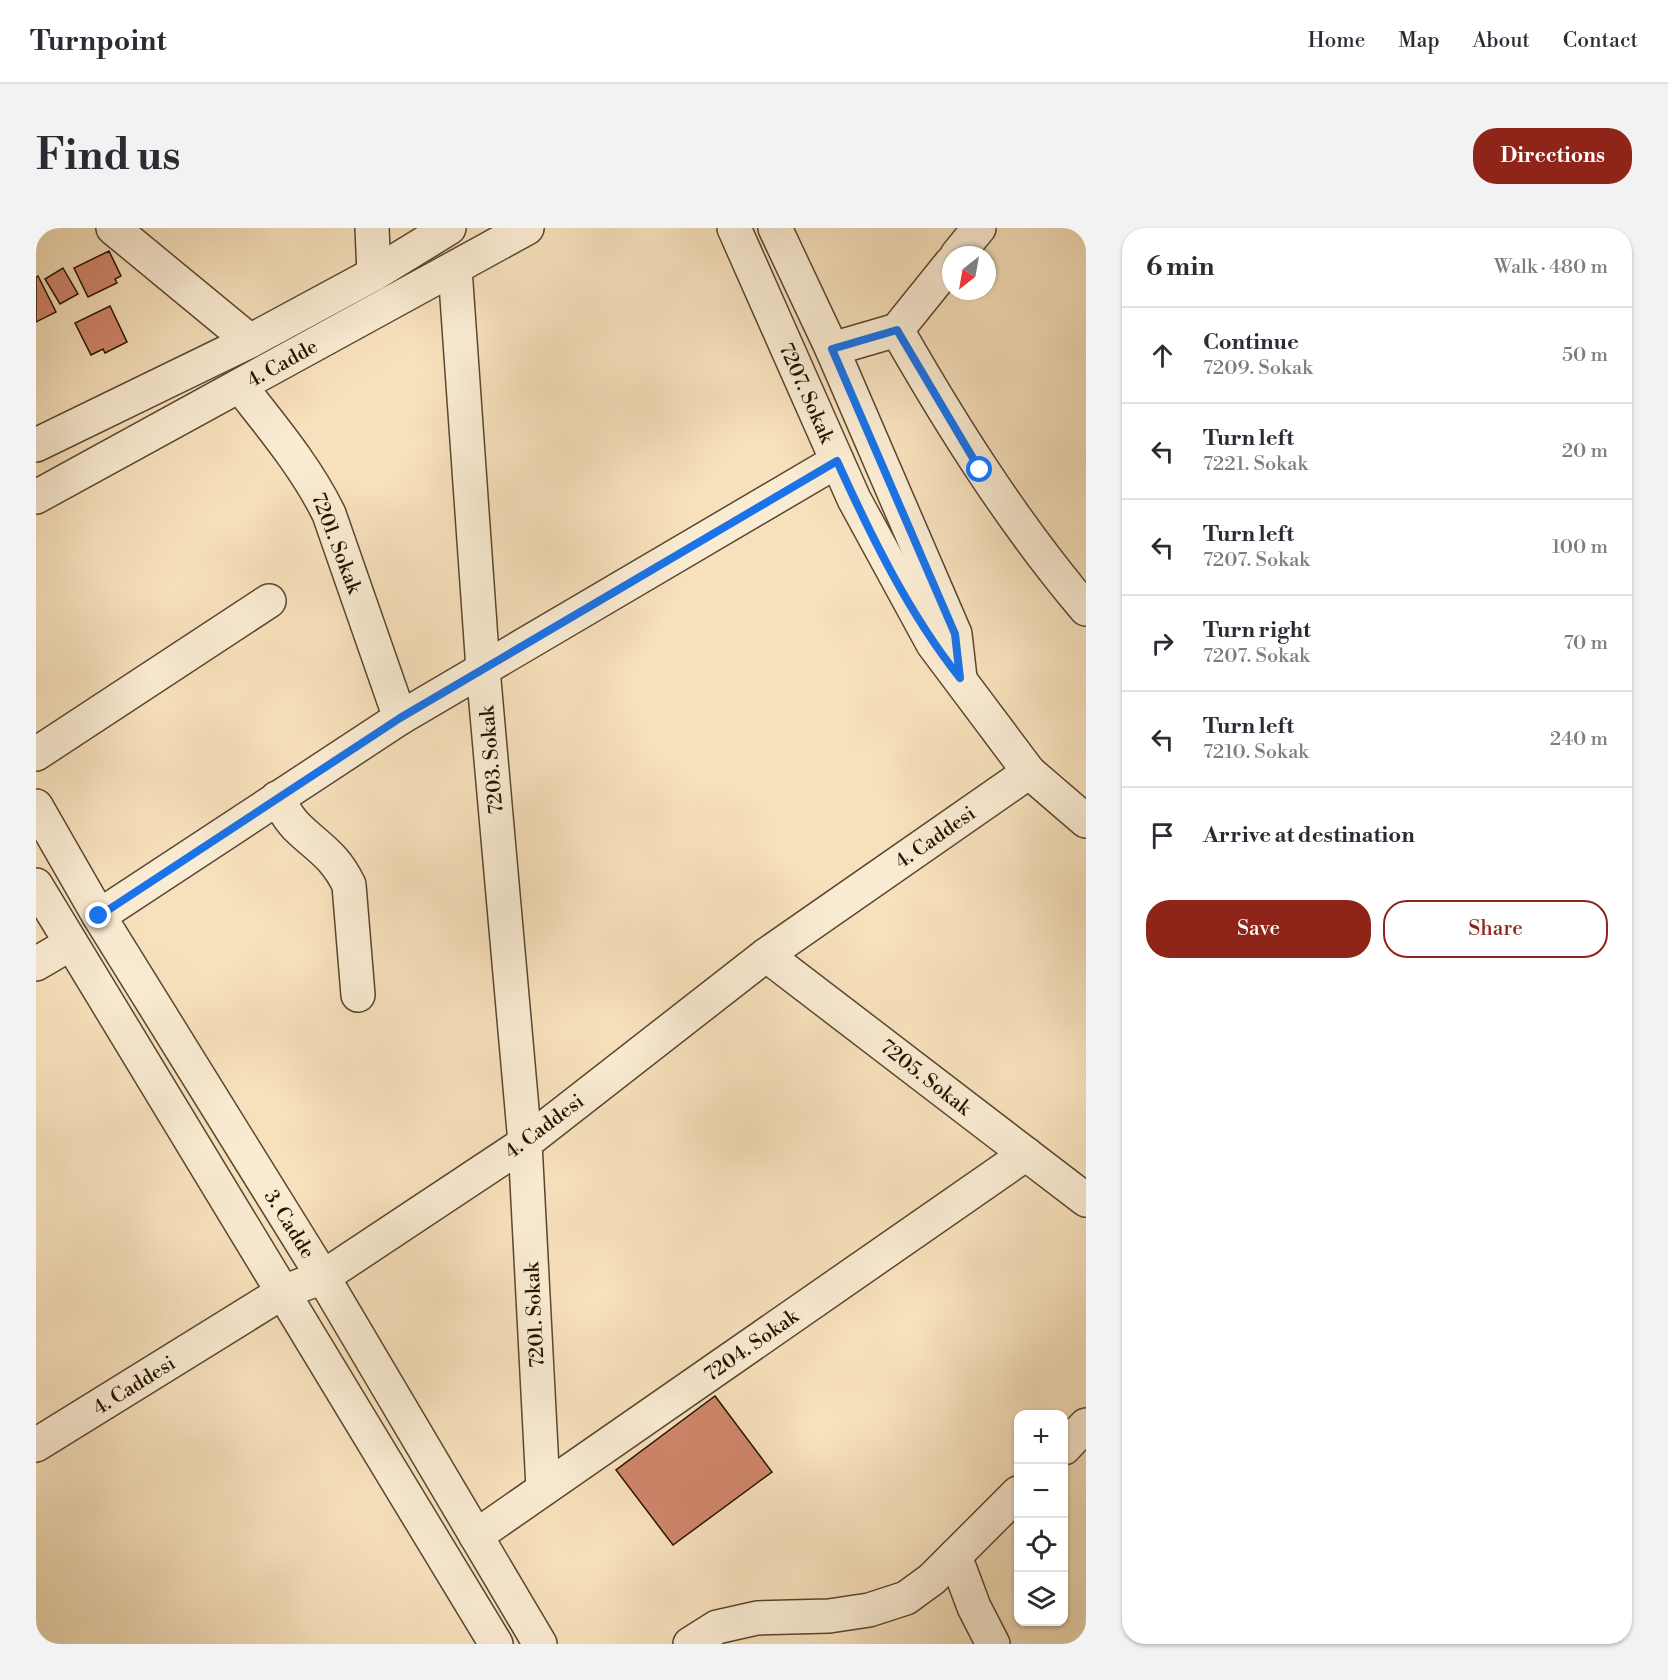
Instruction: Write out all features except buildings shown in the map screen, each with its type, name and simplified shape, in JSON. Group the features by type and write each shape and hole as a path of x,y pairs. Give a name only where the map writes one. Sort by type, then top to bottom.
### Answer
{"street":[{"path":"113,228 250,341"},
{"path":"372,228 374,274"},
{"name":"4. Cadde","path":"36,445 250,341 374,274 449,228"},
{"name":"4. Cadde","path":"36,497 527,228"},
{"name":"7207. Sokak","path":"734,228 854,498 933,644 1029,772 1086,821"},
{"name":"7207. Sokak","path":"775,228 832,349 955,634 960,678"},
{"path":"964,246 979,228"},
{"name":"7203. Sokak","path":"455,269 483,669 525,1143"},
{"path":"832,349 897,330 942,274"},
{"path":"897,330 980,470 1065,585 1086,609"},
{"name":"7201. Sokak","path":"240,386 301,465 329,514 400,718"},
{"path":"99,916 400,718 837,461"},
{"path":"36,754 269,601"},
{"name":"4. Caddesi","path":"36,1445 283,1292 323,1276 525,1143 766,955 1029,772"},
{"path":"277,798 296,826 330,855 349,885 358,995"},
{"name":"3. Cadde","path":"36,806 99,916 323,1276 540,1644"},
{"name":"3. Cadde","path":"36,885 496,1644"},
{"path":"36,964 70,944"},
{"name":"7205. Sokak","path":"766,955 1086,1200"},
{"name":"7201. Sokak","path":"525,1143 543,1488"},
{"name":"7204. Sokak","path":"476,1536 1026,1154"},
{"path":"1068,1444 1086,1425"},
{"path":"690,1644 717,1627 757,1618 829,1616 869,1610 906,1598 932,1578 1014,1497"},
{"path":"955,1556 974,1607 993,1644"}],"route":[{"path":"99,916 400,718 837,461 913,610 933,644 960,678 955,634 832,349 897,330 980,470"}]}
